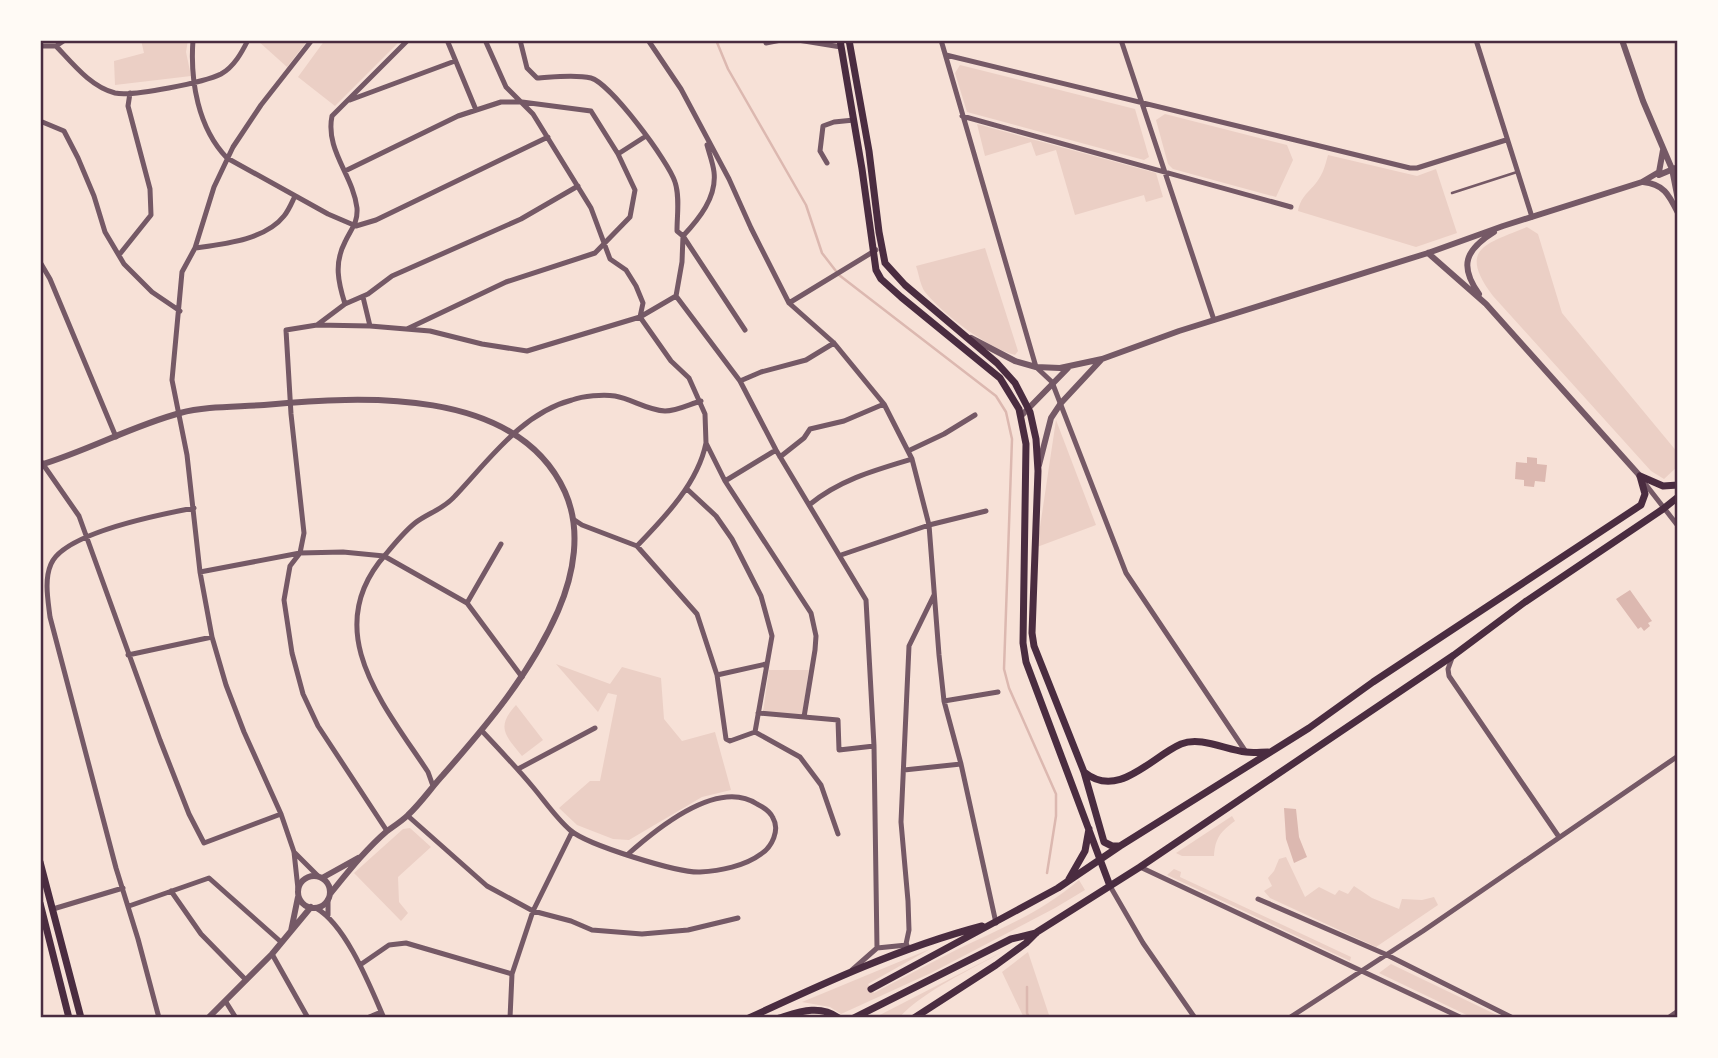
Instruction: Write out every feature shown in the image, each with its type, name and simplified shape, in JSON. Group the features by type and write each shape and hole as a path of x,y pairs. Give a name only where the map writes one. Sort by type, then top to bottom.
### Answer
{"main road":[{"path":"849,40 885,263 891,272 970,337 997,363 1015,383 1028,408 1036,439 1038,471 1032,633 1034,646 1084,772 1104,842 1100,861"},
{"path":"840,43 876,270 881,278 1000,378 1015,400 1021,416 1026,444 1023,643 1026,662 1110,886"},
{"path":"1640,476 1663,486 1678,485"},
{"path":"871,989 1067,882 1309,728 1373,682 1641,505 1645,494 1640,476"},
{"path":"914,1018 996,965 1037,932 1140,867 1454,655 1525,602 1678,497"},
{"path":"1084,772 1096,780 1110,782 1130,777 1172,750 1191,742 1246,752 1268,752"},
{"path":"1067,882 1085,851 1089,828"},
{"path":"1104,842 1120,846"},
{"path":"40,862 44,886 53,909 82,1018"},
{"path":"40,903 69,1018"},
{"path":"749,1018 908,947 996,923"},
{"path":"853,1018 1011,939 1037,932"},
{"path":"779,1018 812,1009 825,1011 839,1018"}],"street":[{"path":"40,46 57,46 65,40"},
{"path":"193,40 192,60 197,102 214,144 227,158 356,226"},
{"path":"57,46 98,86 117,93 130,93 196,81 223,73 240,55 248,40"},
{"path":"312,40 261,105 227,158 214,187 195,248 182,272 172,380 180,413 194,508 200,572 212,637 226,685 281,814 293,852 302,903 328,915 360,965 382,1015 368,1018"},
{"path":"356,226 355,201 345,170 332,145 329,130 332,116 408,40"},
{"path":"447,40 476,110"},
{"path":"485,40 506,88 533,114 591,208 610,258 626,270 636,286 643,303 640,317 671,361 689,378 705,414 706,443 699,468 687,489 638,546"},
{"path":"520,40 527,68 537,78 592,78 603,84 622,103 666,162 675,183 678,202 677,231 746,330"},
{"path":"766,43 781,40"},
{"path":"798,40 840,43"},
{"path":"941,40 1036,366 1052,382 1126,573 1246,752"},
{"path":"1121,40 1214,320"},
{"path":"1476,40 1532,217"},
{"path":"1622,40 1663,150 1675,168 1678,200"},
{"path":"649,41 681,89 729,179 789,303 834,343 884,404 912,459 929,525 944,701 961,764 996,923"},
{"path":"946,55 1410,168 1418,168 1506,140"},
{"path":"350,100 456,61"},
{"path":"119,256 151,215 150,189 128,106 130,93"},
{"path":"345,170 423,131 476,110 501,102 522,102 591,111 618,154 635,190 630,217 595,253 506,282 407,329"},
{"path":"962,116 1291,206"},
{"path":"827,163 820,151 823,126 854,120"},
{"path":"40,121 64,131 83,170 105,232 124,264 152,292 180,311"},
{"path":"704,135 715,173 711,198 698,221 683,236 676,296 740,381 775,450 866,600 874,746 877,948"},
{"path":"618,154 646,136"},
{"path":"345,304 337,272 338,258 345,240 356,226 376,220 548,137"},
{"path":"1654,177 1661,167 1663,150"},
{"path":"970,337 1015,361 1036,366 1069,366 1102,359 1214,320 1642,182 1675,168"},
{"path":"1642,182 1658,184 1667,191 1678,213"},
{"path":"317,325 345,304 363,297 392,276 521,219 578,186"},
{"path":"195,248 227,244 268,229 286,214 295,196"},
{"path":"1486,304 1468,278 1467,265 1480,241 1503,226"},
{"path":"789,303 872,251 881,249"},
{"path":"1428,253 1486,304 1640,476 1678,526"},
{"path":"40,262 50,279 116,437"},
{"path":"387,831 318,726 303,694 292,653 284,600 290,566 300,553 304,533 290,402 286,330 317,325 430,331 482,344 527,351 640,317 676,296"},
{"path":"363,297 370,326"},
{"path":"740,381 761,372 806,360 834,343"},
{"path":"1038,471 1051,418 1061,403 1102,359"},
{"path":"1021,416 1069,366"},
{"path":"433,786 428,772 372,685 358,648 355,619 357,607 373,571 415,523 449,503 512,435 549,407 576,398 614,396 649,408 669,411 701,401"},
{"path":"208,1018 272,954 313,908 325,904 362,855 387,831 408,816 482,731 522,677 546,638 569,584 573,564 573,519 569,500 552,469 521,439 489,421 457,411 411,402 352,399 290,402 180,413 41,463 79,516 128,655 189,814 204,843 281,814"},
{"path":"780,457 804,438 810,429 844,421 884,404"},
{"path":"908,451 975,415"},
{"path":"706,443 725,481 811,613 816,636 804,718"},
{"path":"725,481 775,450"},
{"path":"809,505 838,485 912,459"},
{"path":"687,489 716,516 732,539 761,596 772,636 755,732"},
{"path":"159,1018 50,617 48,575 52,561 65,548 121,524 194,508"},
{"path":"841,555 929,525 986,511"},
{"path":"573,519 638,546 697,614 717,674 726,739 730,741 755,732 800,757 821,785 838,834"},
{"path":"467,603 501,544"},
{"path":"200,572 300,553 343,552 384,556 467,603 522,677"},
{"path":"844,976 877,948 908,947 901,822 909,646 936,592"},
{"path":"128,655 212,637"},
{"path":"1454,655 1448,669 1449,676 1559,837"},
{"path":"717,674 766,664"},
{"path":"944,701 998,692"},
{"path":"758,713 838,720 839,750 874,746"},
{"path":"519,769 595,728"},
{"path":"482,731 519,769 572,832 627,855 699,872 751,862 766,851 774,839 774,819 767,810 743,797 709,801 667,822 627,855"},
{"path":"1289,1018 1423,931 1677,757"},
{"path":"904,769 961,764"},
{"path":"408,816 487,886 533,911 571,921 592,930 642,934 688,930 737,918"},
{"path":"510,1018 512,974 533,911 572,832"},
{"path":"293,852 329,885 328,915"},
{"path":"290,932 303,880 320,877 362,855"},
{"path":"1140,867 1462,1018"},
{"path":"129,906 209,878 281,942"},
{"path":"1110,886 1143,943 1195,1018"},
{"path":"53,909 123,888"},
{"path":"171,891 201,934 246,980"},
{"path":"1258,899 1385,954 1513,1018"},
{"path":"360,965 389,945 406,943 512,974"},
{"path":"272,954 308,1018"},
{"path":"226,1002 236,1018"},
{"path":"1668,1018 1678,1011"}],"lane":[{"path":"1452,193 1517,172"}],"shaded area":[{"path":"141,40 188,40 186,52 191,76 115,85 114,61 144,53"},
{"path":"257,40 308,40 287,67"},
{"path":"325,40 401,40 335,106 298,77"},
{"path":"960,65 1135,109 1149,157 1144,160 967,112 955,73"},
{"path":"1165,114 1287,145 1293,160 1276,197 1173,169 1168,164 1156,120"},
{"path":"977,124 1156,173 1163,197 1146,202 1144,195 1075,215 1056,150 1036,156 1031,142 985,156"},
{"path":"1328,155 1417,176 1436,169 1457,233 1416,247 1298,211 1304,196 1321,175"},
{"path":"1527,227 1538,234 1562,313 1678,453 1678,466 1664,479 1651,471 1493,296 1482,280 1477,267 1481,250 1499,238"},
{"path":"985,248 1018,351 1015,355 979,338 943,310 925,292 916,266"},
{"path":"1056,420 1096,525 1037,547"},
{"path":"1527,457 1537,458 1537,464 1547,465 1545,482 1535,481 1534,487 1524,486 1524,480 1515,479 1516,462 1527,463"},
{"path":"1630,590 1652,621 1644,631 1641,627 1638,629 1616,599"},
{"path":"556,664 610,684 622,667 661,678 664,719 682,741 715,732 731,790 702,797 629,840 613,839 577,825 559,808 590,781 600,781 617,695 608,693 598,712"},
{"path":"769,670 809,670 802,716 763,712"},
{"path":"516,705 543,740 522,756 505,732 504,726"},
{"path":"1284,808 1296,809 1299,837 1307,857 1294,863 1286,839"},
{"path":"1232,816 1235,821 1220,835 1214,856 1182,856 1176,853"},
{"path":"410,828 431,847 398,877 399,902 408,913 401,921 354,873 403,829"},
{"path":"1286,857 1305,897 1319,887 1335,895 1339,890 1348,894 1354,886 1372,898 1399,909 1402,899 1422,900 1434,897 1438,905 1376,947 1270,898 1264,891 1272,886 1268,878 1279,859"},
{"path":"1174,869 1181,872 1180,877 1351,957 1350,961 1167,875"},
{"path":"1079,880 1085,890 1055,908 931,973 841,1014 830,1007 802,1002 930,949 868,984 874,993 1020,919"},
{"path":"1004,951 921,998 899,1018 874,1018"},
{"path":"1028,952 1050,1018 1024,1018 1002,972"},
{"path":"1391,964 1503,1018 1473,1018 1379,973"}],"waterway":[{"path":"716,40 728,69 806,205 822,253 839,275 996,396 1006,412 1012,439 1004,669 1009,688 1056,794 1056,816 1047,873"},
{"path":"1027,987 1029,1018"}]}
